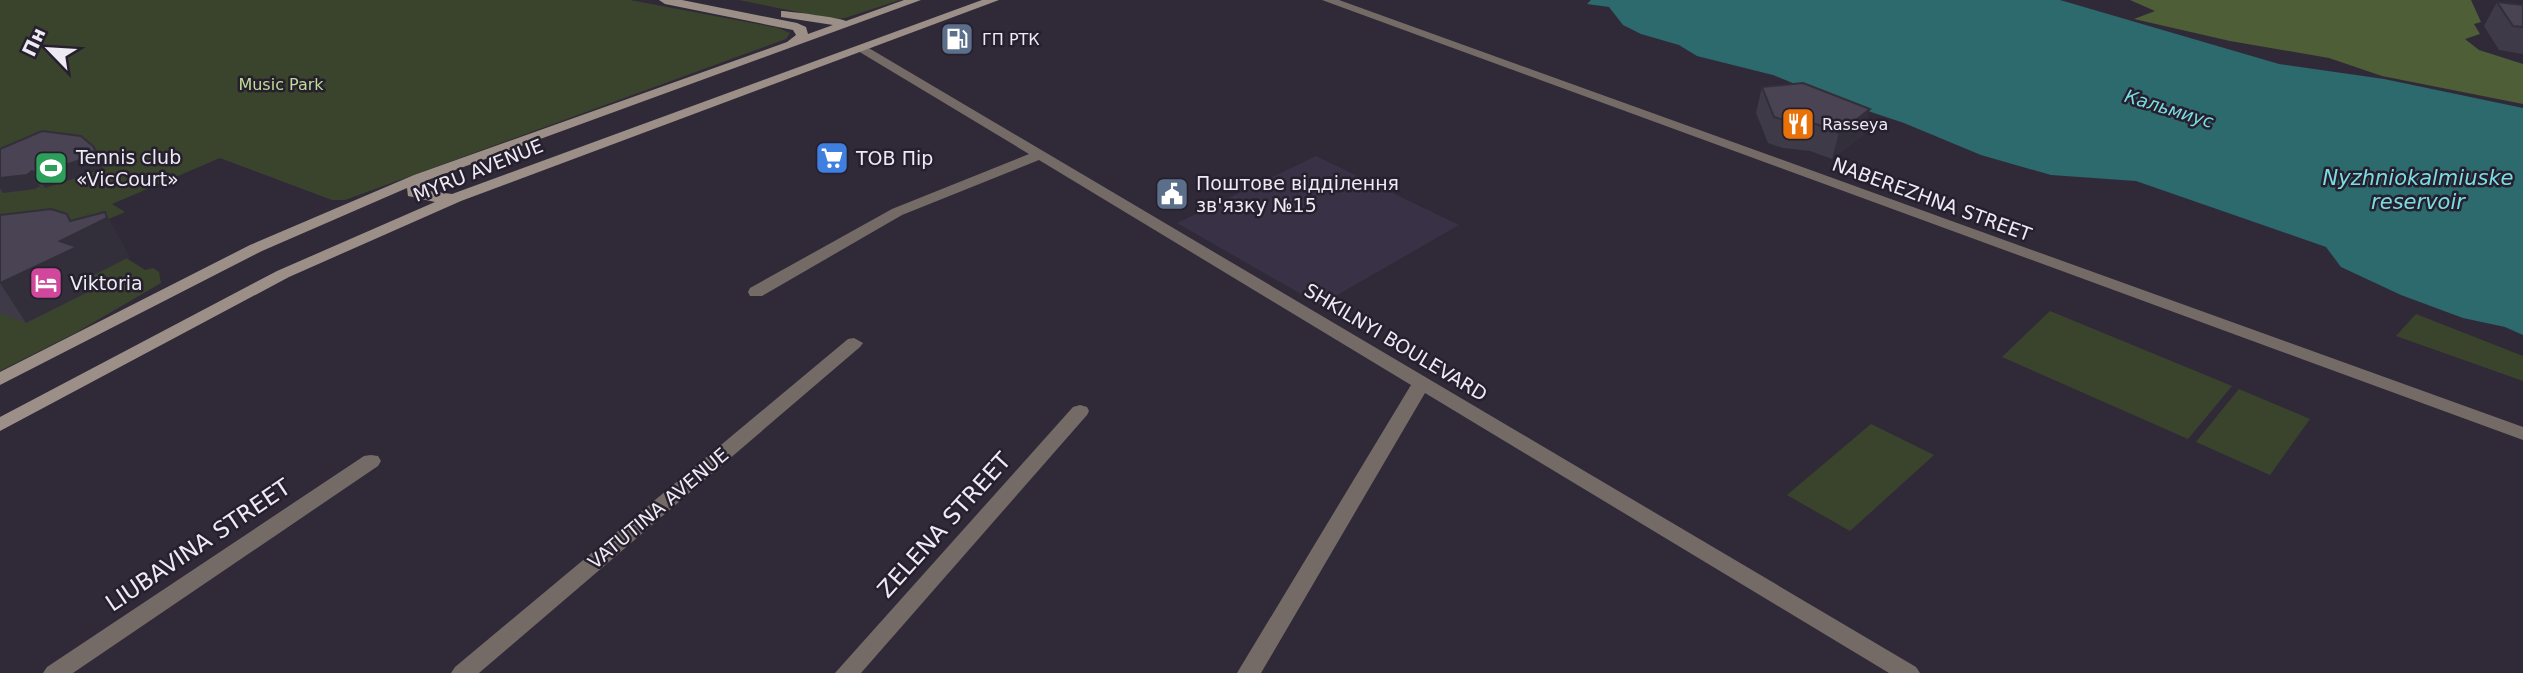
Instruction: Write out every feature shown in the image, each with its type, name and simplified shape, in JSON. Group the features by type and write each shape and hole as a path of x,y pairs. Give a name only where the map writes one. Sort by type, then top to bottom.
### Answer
{"main road":[{"path":"665,0 802,30 802,36 792,43"},
{"path":"714,0 827,22 861,18"},
{"name":"MYRU AVENUE","path":"0,379 256,248 419,177 915,0"},
{"name":"MYRU AVENUE","path":"0,425 283,274 456,198 993,0"},
{"path":"419,177 413,193 456,198"}],"street":[{"name":"NABEREZHNA STREET","path":"1328,0 2523,434"},
{"name":"SHKILNYI BOULEVARD","path":"862,48 1909,673"},
{"path":"756,292 897,212 1040,155"},
{"name":"VATUTINA AVENUE","path":"463,673 854,343"},
{"path":"1249,673 1422,382"},
{"name":"ZELENA STREET","path":"847,673 1080,411"},
{"name":"LIUBAVINA STREET","path":"55,673 371,461"}],"shaded area":[{"path":"2130,0 2471,0 2481,22 2474,24 2480,34 2465,39 2479,50 2523,64 2523,104 2382,76 2329,58 2230,41 2134,19 2155,11"},
{"path":"1316,156 1459,225 1320,305 1177,223"}],"green space":[{"name":"Music Park","path":"0,0 630,0 778,28 790,33 786,39 345,200 332,200 220,158 112,204 125,212 83,230 145,270 153,268 159,272 161,283 77,332 0,371"},
{"path":"739,0 900,0 845,18 832,19"},
{"path":"2050,311 2232,386 2188,439 2002,357"},
{"path":"2416,314 2523,356 2523,381 2396,336"},
{"path":"2239,389 2310,419 2270,475 2196,442"},
{"path":"1871,424 1934,455 1850,531 1787,495"}],"water":[{"name":"Nyzhniokalmiuske reservoir","path":"1591,0 2060,0 2279,64 2384,79 2523,108 2523,335 2505,327 2463,318 2401,295 2341,267 2326,247 2136,181 2051,175 1981,155 1904,123 1832,99 1773,75 1697,56 1679,45 1641,34 1623,25 1609,7 1587,4"}],"building":[{"path":"2497,2 2523,5 2523,27 2513,26"},
{"path":"1803,83 1870,109 1839,133 1816,124 1790,122 1774,117 1762,87"},
{"path":"42,131 81,136 94,147 96,155 37,174 32,171 27,175 0,178 0,149"},
{"path":"51,209 67,214 70,221 105,212 107,218 60,241 77,247 0,283 0,215"}],"place":[{"name":"ГП РТК","path":"957,39"},
{"name":"Rasseya","path":"1798,124"},
{"name":"ТОВ Пір","path":"832,158"},
{"name":"Tennis club «VicCourt»","path":"51,168"},
{"name":"Поштове відділення зв'язку №15","path":"1172,194"},
{"name":"Viktoria","path":"46,283"}],"water label":[{"name":"Кальмиус","path":"2169,109"}]}
